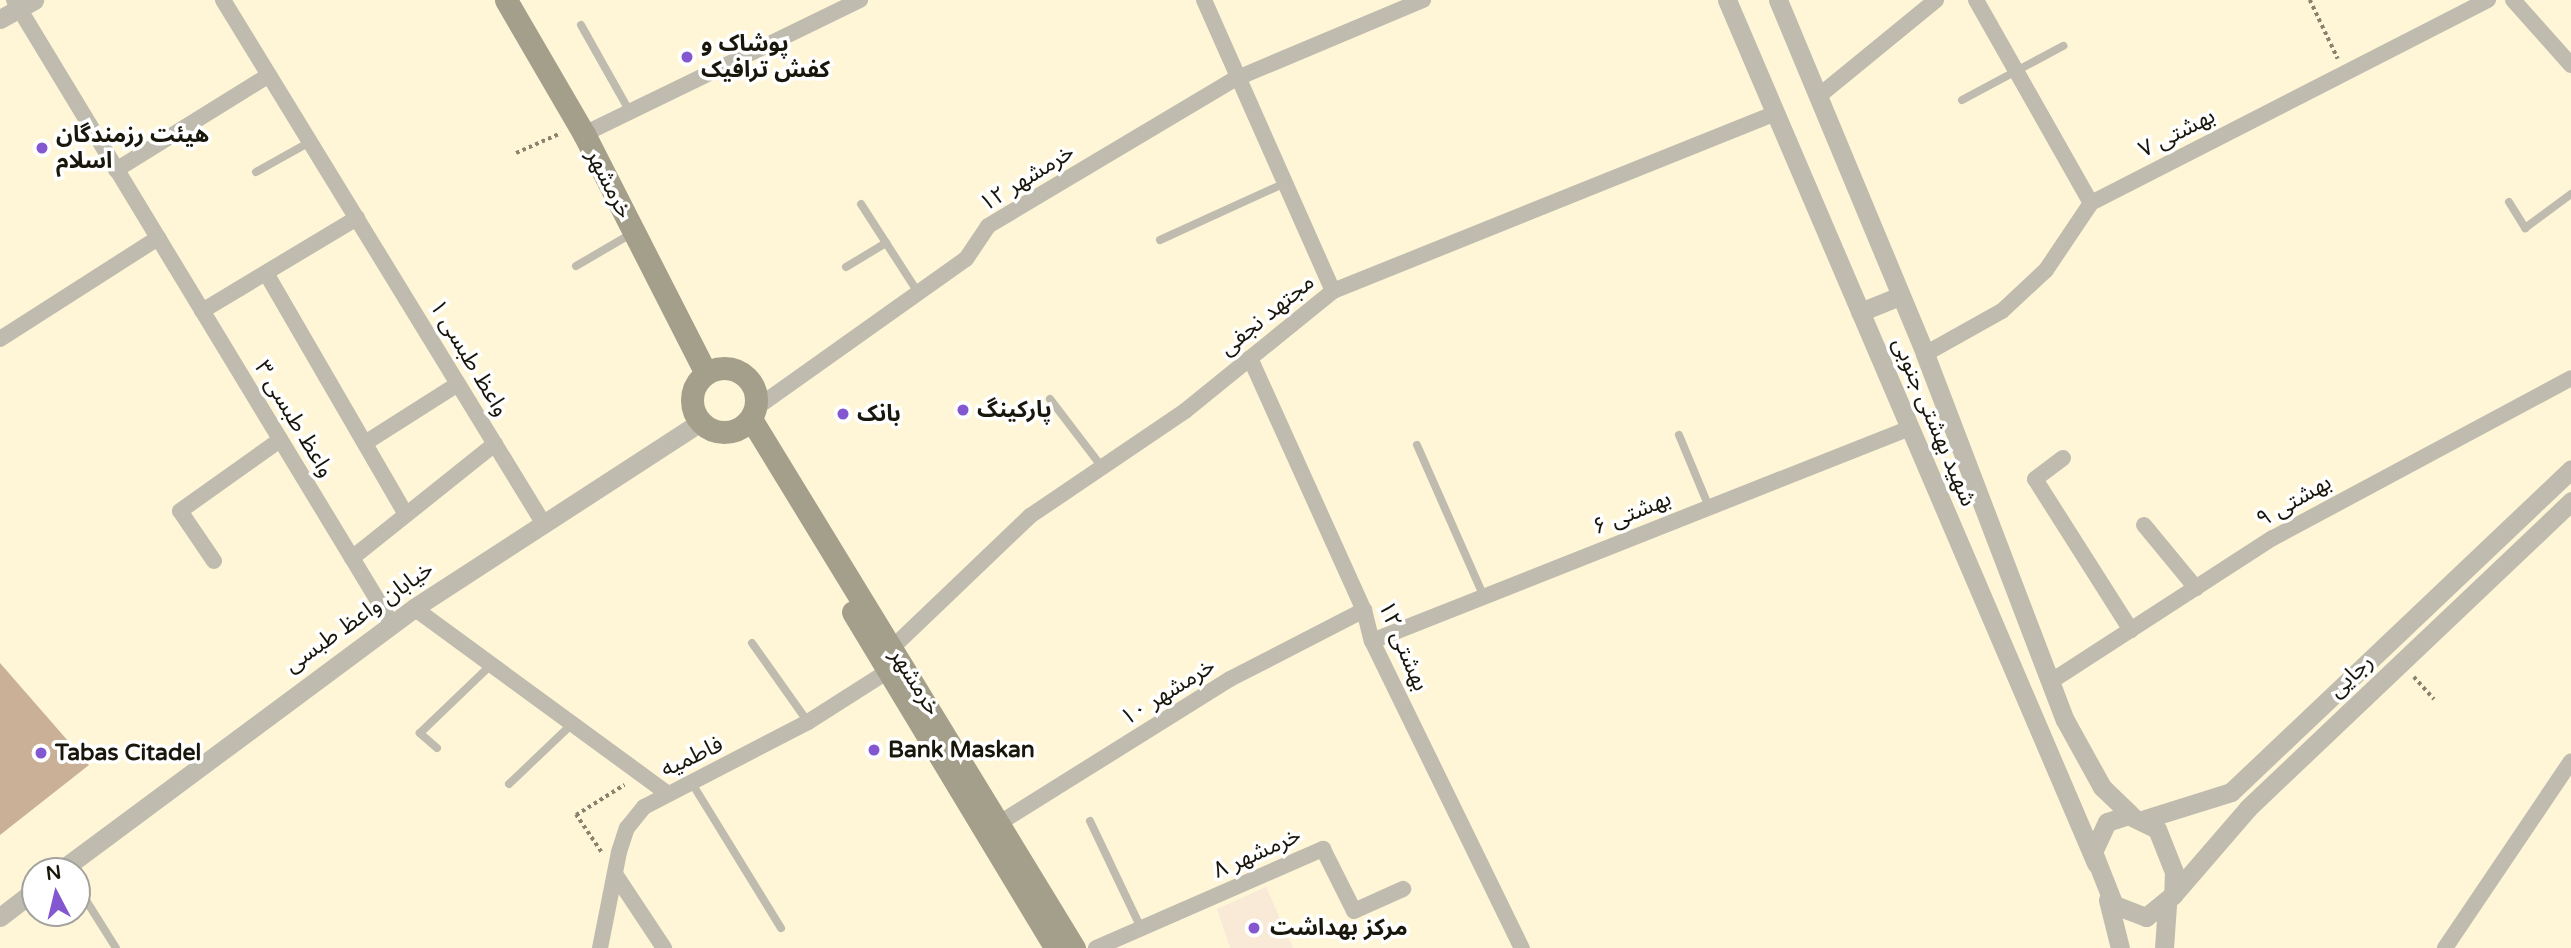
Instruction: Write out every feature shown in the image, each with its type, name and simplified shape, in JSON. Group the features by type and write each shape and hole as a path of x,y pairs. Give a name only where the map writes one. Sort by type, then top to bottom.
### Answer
{"main road":[{"name":"خرمشهر","path":"506,0 581,130 706,373"},
{"path":"738,370 754,386 750,418 725,433 700,422 692,390 706,373 738,370"},
{"name":"خرمشهر","path":"750,418 1001,822 1074,948"},
{"name":"خرمشهر","path":"750,418 888,671 1056,948"}],"street":[{"name":"واعظ طبسی ۱","path":"223,0 542,521"},
{"path":"581,130 631,112 860,0"},
{"path":"1204,0 1235,79 1333,291"},
{"name":"خرمشهر ۱۲","path":"750,418 965,260 988,226 1235,79 1423,0"},
{"name":"شهید بهشتی جنوبی","path":"1727,0 2096,863"},
{"name":"شهید بهشتی جنوبی","path":"1778,0 1820,95 1925,354 2050,682 2102,788 2138,817"},
{"path":"1820,95 1936,0"},
{"path":"1976,0 2091,202"},
{"name":"بهشتی ۷","path":"1925,354 2003,311 2046,270 2091,202 2488,0"},
{"path":"2513,0 2571,65"},
{"path":"0,19 22,3"},
{"name":"واعظ طبسی ۳","path":"22,3 116,170 392,624"},
{"path":"116,170 269,75"},
{"name":"مجتهد نجفی","path":"893,647 1030,516 1102,467 1250,358 1333,291 1776,114"},
{"path":"202,311 357,218"},
{"path":"0,340 158,238"},
{"path":"266,273 405,513"},
{"path":"1860,312 1900,296"},
{"name":"بهشتی ۱۲","path":"1250,358 1364,610 1372,641 1522,948"},
{"name":"بهشتی ۹","path":"2050,682 2273,538 2571,378"},
{"path":"365,443 458,384"},
{"name":"خیابان واعظ طبسی","path":"81,857 392,624 542,521 700,422"},
{"name":"بهشتی ۶","path":"1372,641 1910,428"},
{"path":"214,561 180,511 280,440"},
{"path":"352,558 405,513 495,444"},
{"path":"2063,458 2035,479 2131,630"},
{"name":"رجایی","path":"2138,817 2231,792 2571,469"},
{"name":"رجایی","path":"2170,900 2248,808 2571,501"},
{"path":"2144,525 2196,588"},
{"path":"415,608 667,793"},
{"name":"خرمشهر ۱۰","path":"1001,822 1230,679 1364,610"},
{"name":"فاطمیه","path":"600,948 626,828 667,793 693,785 808,722 888,671"},
{"path":"2445,948 2571,761"},
{"path":"2120,948 2096,863 2099,831 2117,817 2138,817 2162,839 2174,872 2164,948"},
{"name":"خرمشهر ۸","path":"1096,948 1322,849 1354,911 1403,889"},
{"path":"615,874 664,948"},
{"path":"2107,896 2134,917 2170,900"},
{"path":"0,917 21,901"}],"lane":[{"path":"581,25 631,112"},
{"path":"1962,100 2063,46"},
{"path":"256,172 310,142"},
{"path":"1160,240 1283,184"},
{"path":"2509,202 2525,228 2571,194"},
{"path":"860,204 919,294"},
{"path":"576,266 634,232"},
{"path":"846,267 886,243"},
{"path":"1050,399 1102,467"},
{"path":"1679,435 1709,507"},
{"path":"1416,445 1484,597"},
{"path":"752,643 808,722"},
{"path":"437,748 419,733 491,665"},
{"path":"509,784 572,724"},
{"path":"693,785 781,928"},
{"path":"1090,821 1141,928"},
{"path":"91,908 116,948"}],"path":[{"path":"2310,0 2344,73"},
{"path":"516,153 581,130"},
{"path":"2401,662 2434,699"},
{"path":"615,874 576,815 641,774"}],"shaded area":[{"name":"مرکز بهداشت","path":"1266,887 1293,948 1230,948 1217,909"}],"building":[{"name":"Tabas Citadel","path":"0,663 89,765 0,835"}],"place":[{"name":"پوشاک و کفش ترافیک","path":"687,57"},
{"name":"هیئت رزمندگان اسلام","path":"42,148"},
{"name":"پارکینگ","path":"963,410"},
{"name":"بانک","path":"843,414"},
{"name":"Bank Maskan","path":"874,750"},
{"name":"Tabas Citadel","path":"41,753"},
{"name":"مرکز بهداشت","path":"1254,928"}]}
